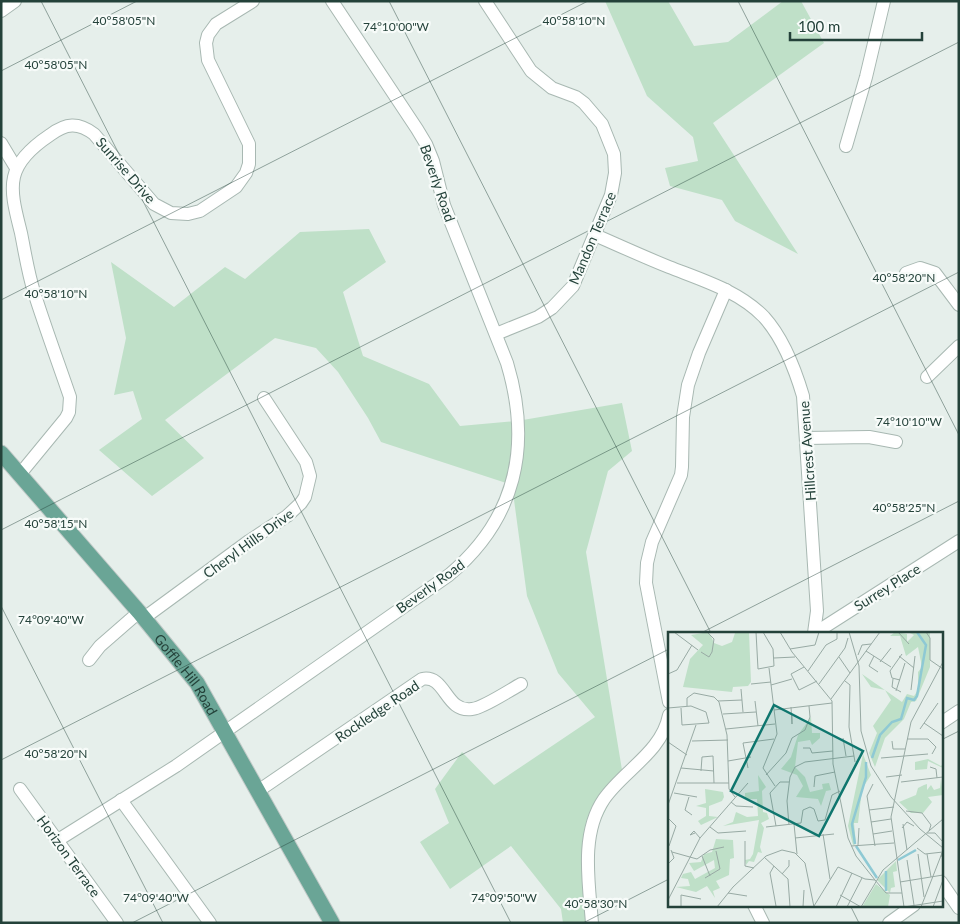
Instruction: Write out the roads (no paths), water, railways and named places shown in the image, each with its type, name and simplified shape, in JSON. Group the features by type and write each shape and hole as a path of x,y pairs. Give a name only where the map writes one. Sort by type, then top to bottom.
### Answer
{"main road":[{"name":"Goffle Hill Road","path":"1,453 142,615 197,683 332,923"}],"street":[{"path":"1,11 15,1"},
{"name":"Sunrise Drive","path":"16,168 35,146 58,129 72,124 87,128 94,134 154,204 171,213 188,214 200,211 236,187 246,173 249,164 249,144 208,60 206,43 211,29 216,24 253,1"},
{"name":"Beverly Road","path":"58,840 120,800 162,776 448,575 473,553 484,539 507,498 514,476 518,417 516,399 507,363 444,205 426,144 332,1"},
{"name":"Mandon Terrace","path":"485,1 532,72 552,88 576,97 584,103 602,124 614,154 614,184 611,195 578,275 566,295 552,308 538,317 496,334"},
{"path":"846,146 884,1"},
{"path":"1,143 16,168 13,186 18,219 34,291 70,396 70,405 66,418 20,474"},
{"name":"Hillcrest Avenue","path":"595,235 726,290 746,302 765,318 778,338 795,371 803,396 817,611 815,632"},
{"path":"906,273 920,268 935,273 959,304"},
{"path":"668,697 646,583 646,563 652,542 681,475 683,417 688,385 698,353 726,290"},
{"path":"927,378 959,346"},
{"name":"Cheryl Hills Drive","path":"89,660 100,646 142,615 287,516 301,504 305,497 310,476 306,462 264,398"},
{"path":"806,438 855,437 896,442"},
{"name":"Surrey Place","path":"817,632 959,541"},
{"name":"Rockledge Road","path":"258,791 422,679 431,679 436,682 452,702 466,709 479,707 521,684"},
{"path":"942,722 959,711"},
{"path":"592,923 588,861 592,826 604,799 662,736 668,719"},
{"name":"Horizon Terrace","path":"20,789 117,923"},
{"path":"120,800 210,923"},
{"path":"942,885 959,908"},
{"path":"889,923 913,906"},
{"path":"754,907 763,923"}]}
